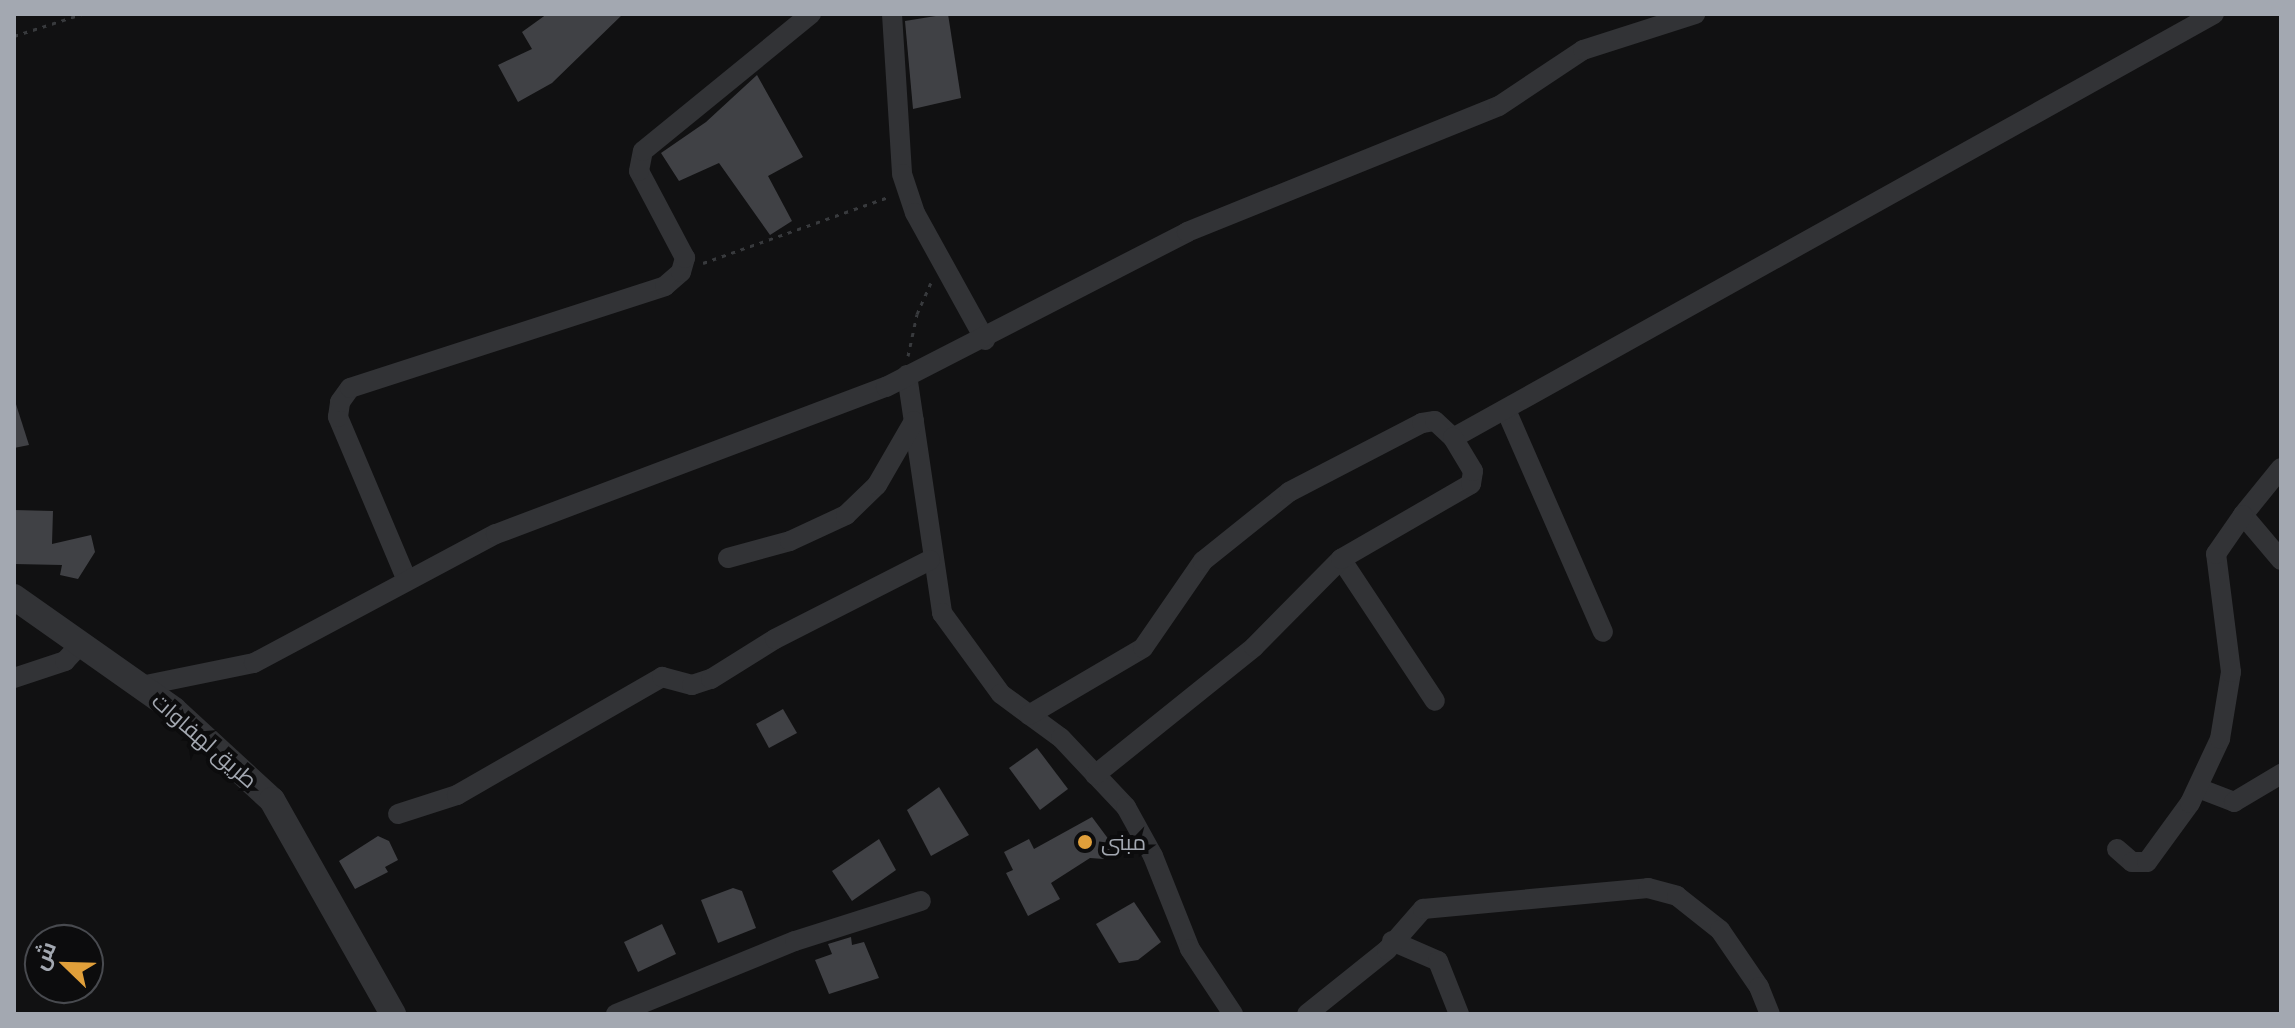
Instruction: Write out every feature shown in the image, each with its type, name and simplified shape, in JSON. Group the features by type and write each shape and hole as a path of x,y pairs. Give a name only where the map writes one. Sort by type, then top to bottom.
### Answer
{"street":[{"path":"406,578 338,417 340,402 350,388 665,286 681,272 685,258 639,171 643,151 811,14"},
{"path":"892,14 896,137 907,190 931,243 985,340"},
{"path":"141,686 254,663 406,578 525,522 667,472 907,375 985,340 1187,232 1499,106 1583,50 1695,14"},
{"path":"1453,438 2214,14"},
{"path":"907,375 930,560 942,613 962,645 1001,694 1061,738 1140,829 1190,949 1233,1014"},
{"path":"1506,410 1603,632"},
{"path":"728,558 790,541 846,515 877,485 914,421"},
{"path":"1029,715 1143,648 1203,561 1289,492 1422,423 1435,421 1453,438 1473,471 1471,484 1341,559 1254,647 1095,775"},
{"path":"2117,849 2132,862 2147,862 2198,788 2220,739 2230,687 2216,554 2225,534 2281,468"},
{"path":"2243,515 2281,560"},
{"path":"1341,559 1435,701"},
{"path":"398,814 457,795 662,677 692,685 711,679 775,639 930,560"},
{"name":"طريق لهفاوات","path":"14,597 141,686 238,764 272,800 393,1014"},
{"path":"14,678 65,661 81,644"},
{"path":"2198,788 2234,802 2281,774"},
{"path":"1307,1014 1392,941 1412,916 1438,904 1588,890 1667,891 1720,930 1759,987 1770,1014"},
{"path":"616,1014 795,941 921,901"},
{"path":"1392,941 1438,961 1459,1014"}],"path":[{"path":"14,36 82,14"},
{"path":"688,268 907,190"},
{"path":"907,375 917,314 931,284 931,243"}],"building":[{"path":"547,14 623,14 552,83 518,102 498,65 532,49 522,32"},
{"path":"948,14 961,98 913,109 905,21"},
{"path":"757,75 803,157 768,176 792,221 770,235 719,163 679,181 661,153 706,122"},
{"path":"14,398 29,445 14,448"},
{"path":"14,510 53,511 52,544 91,535 95,552 78,579 60,575 62,565 14,564"},
{"path":"783,709 797,733 769,748 756,724"},
{"path":"1037,748 1068,789 1040,810 1009,768"},
{"path":"939,787 969,835 931,856 907,810"},
{"path":"1092,817 1115,848 1104,853 1104,859 1090,858 1051,883 1060,899 1028,916 1006,873 1013,870 1004,852 1029,839 1034,849"},
{"path":"378,836 389,841 398,860 385,867 388,872 355,889 339,861"},
{"path":"879,839 896,870 852,901 832,871"},
{"path":"733,888 742,891 756,928 718,943 701,900"},
{"path":"1134,902 1161,942 1138,960 1119,963 1096,924"},
{"path":"662,924 676,954 638,972 624,942"},
{"path":"851,937 852,945 864,942 879,978 829,994 815,960 832,954 828,944"}],"place":[{"name":"مبنى","path":"1085,842"}]}
